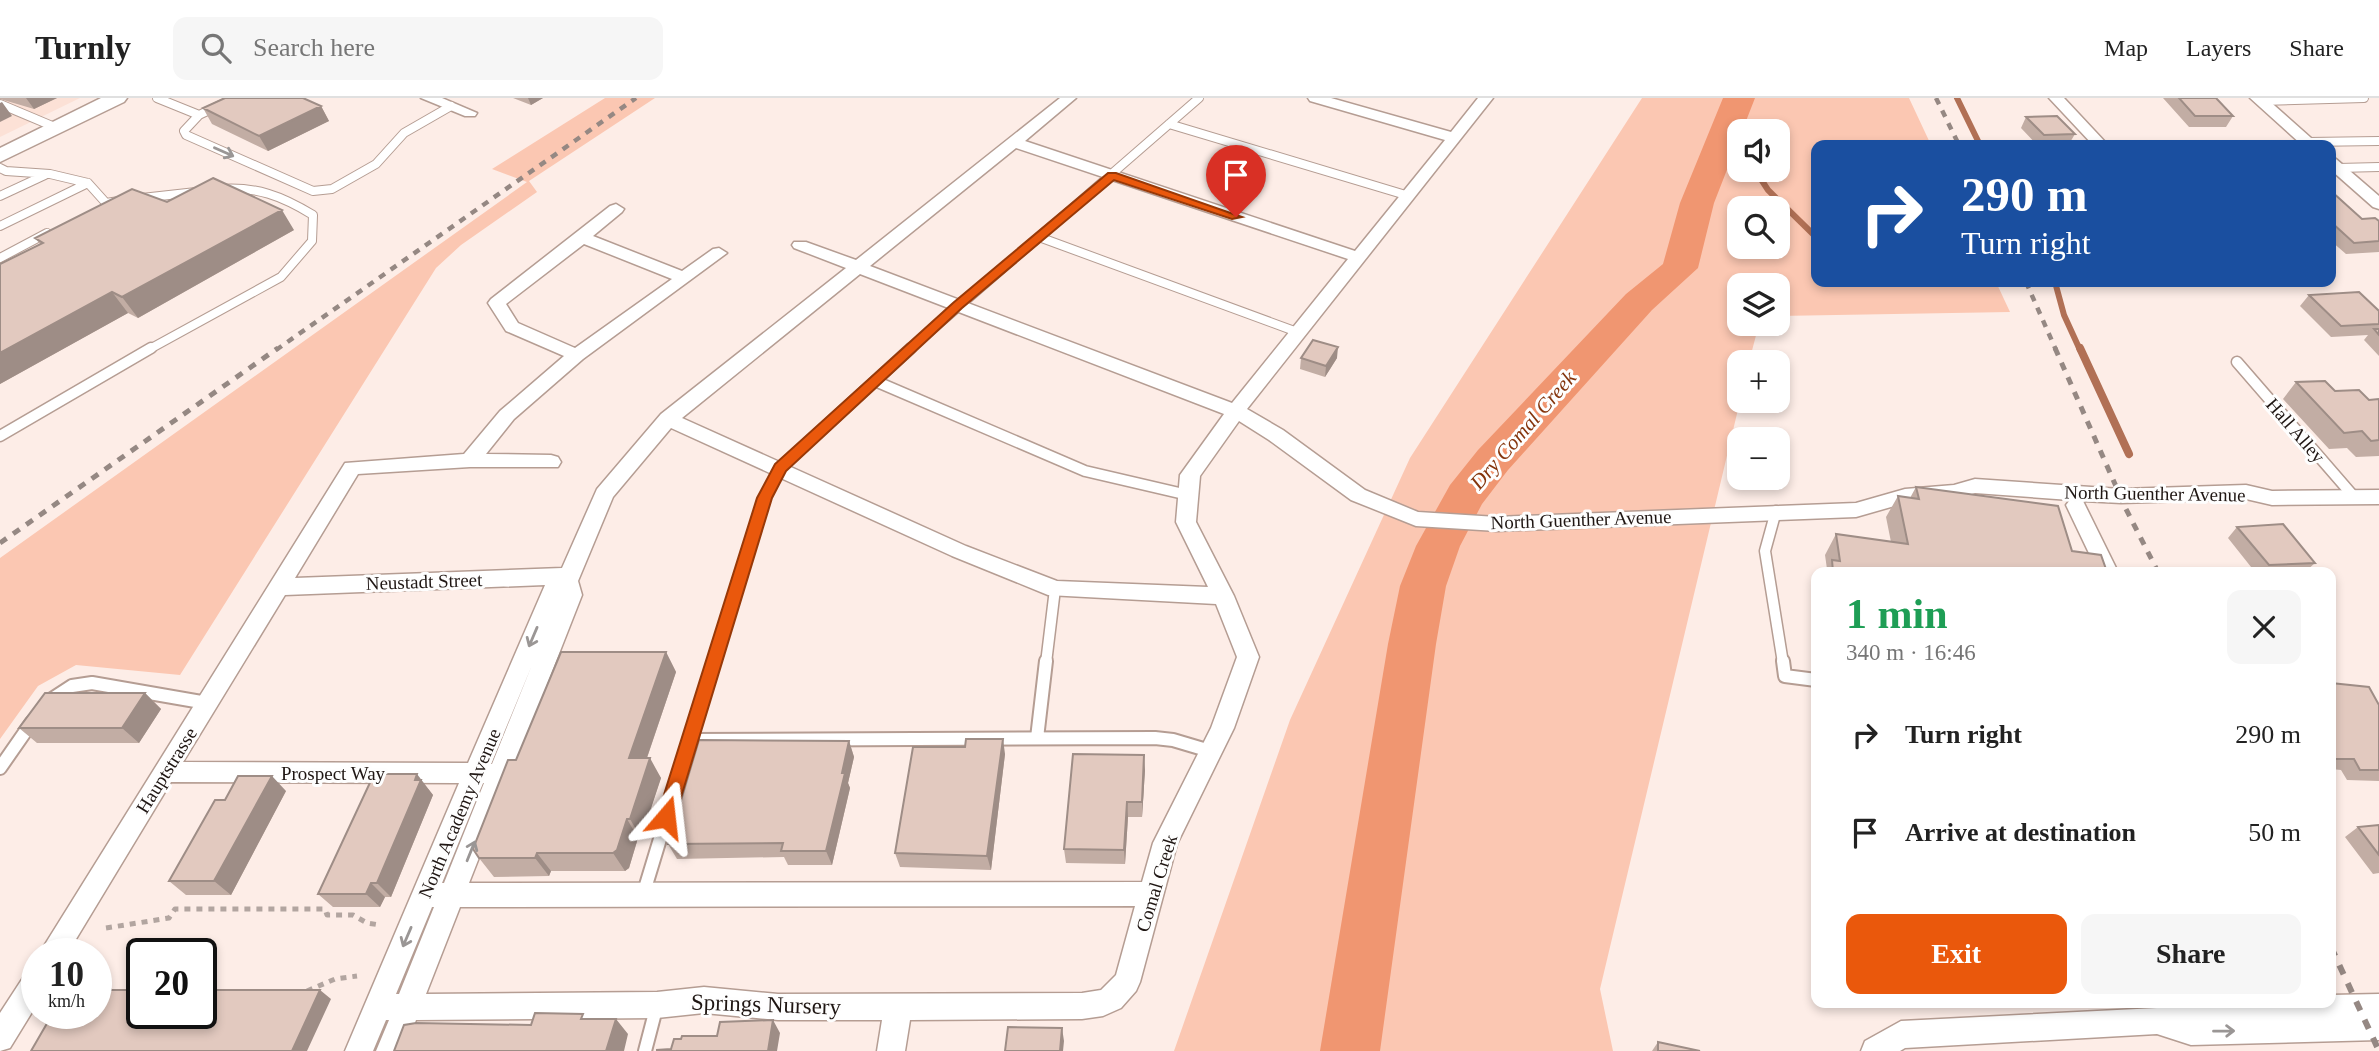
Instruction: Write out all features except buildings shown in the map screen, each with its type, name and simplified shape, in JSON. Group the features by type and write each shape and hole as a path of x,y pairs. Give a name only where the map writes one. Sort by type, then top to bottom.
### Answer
{"main road":[{"path":"0,156 117,98"}],"street":[{"path":"429,98 470,113"},
{"path":"568,578 604,494 668,419 1069,98"},
{"path":"1315,98 1454,138"},
{"name":"Comal Creek","path":"1111,999 1123,988 1130,974 1165,843 1222,728 1248,657 1223,596 1185,522 1190,475 1236,411 1486,98"},
{"path":"2056,98 2096,140"},
{"path":"2259,99 2305,140"},
{"path":"1013,142 1360,258"},
{"path":"2336,167 2376,198"},
{"path":"577,355 512,327 497,303 616,209"},
{"path":"582,237 684,278"},
{"name":"North Guenther Avenue","path":"800,245 1236,411 1276,435 1359,495 1416,519 1497,524 1776,511 1856,510 1905,496 1954,492 1975,486 2121,496 2246,492 2272,498 2379,497"},
{"path":"470,460 507,415 577,355 719,253"},
{"path":"668,419 959,551 1055,589 1223,596"},
{"path":"470,460 551,462"},
{"name":"Hauptstrasse","path":"62,938 352,468 470,460"},
{"name":"North Guenther Avenue","path":"1954,492 1980,498 2165,508 2254,505 2272,498"},
{"path":"2076,505 2106,567"},
{"name":"Neustadt Street","path":"279,587 568,578"},
{"name":"North Academy Avenue","path":"359,1051 552,591 568,578 572,595 390,1051"},
{"name":"Prospect Way","path":"165,772 502,773"},
{"path":"424,895 1151,894"},
{"name":"Springs Nursery","path":"378,1007 657,1005 704,1000 778,1007 1082,1006 1111,999"},
{"path":"0,1038 21,1005"},
{"path":"2336,1006 2379,1007"},
{"path":"891,1051 898,1007"},
{"path":"1875,1051 1902,1035 2157,1021 2184,1013 2275,1008"},
{"path":"2157,1021 2191,1032 2379,1027"}],"lane":[{"path":"157,98 199,115"},
{"path":"169,103 178,98"},
{"path":"235,98 199,115 184,131 186,135 313,191 332,189 376,164 404,133 451,106"},
{"path":"643,895 764,498 780,468 958,305 1112,176 1199,98"},
{"path":"2259,99 2364,98"},
{"path":"0,104 57,128"},
{"path":"1169,124 1409,196"},
{"path":"2336,143 2379,141"},
{"path":"2336,165 2379,167"},
{"path":"0,168 88,183 106,203"},
{"path":"0,196 46,174"},
{"path":"0,226 88,183"},
{"path":"0,436 80,387 281,277 312,242 313,215 279,194 242,186 215,190"},
{"path":"94,209 106,203 201,191"},
{"path":"0,258 59,227"},
{"path":"1039,237 1300,332"},
{"name":"Hall Alley","path":"2237,362 2355,498"},
{"path":"875,380 1085,471 1188,495"},
{"path":"1776,511 1765,551 1785,676 1811,679"},
{"path":"1037,738 1055,589"},
{"path":"0,768 47,702 72,686 92,683 207,703"},
{"path":"689,740 1163,738 1210,751"},
{"path":"645,1051 657,1005"}],"path":[{"path":"106,928 168,918 175,909 325,909 327,915 353,915 367,923 380,925"},
{"path":"305,991 335,979 357,976"},
{"path":"112,991 121,992"}],"shaded area":[{"path":"0,98 80,98 0,137"},
{"path":"605,98 655,98 529,181 537,192 461,245 436,268 180,675 76,665 38,686 0,739 0,558 527,182 492,169"},
{"path":"1642,98 1909,98 1929,140 1811,140 1811,287 1998,287 2010,312 1790,316 1790,273 1727,273 1727,336 1756,336 1752,350 1727,350 1727,413 1737,413 1734,427 1727,427 1727,456 1600,989 1613,1051 1174,1051 1290,720 1410,458"}],"waterway":[{"name":"Dry Comal Creek","path":"1350,1051 1412,644 1423,586 1438,546 1465,496 1493,460 1639,302 1680,268 1697,203 1739,98"},
{"path":"1957,98 1978,140"},
{"path":"1719,146 1727,151"},
{"path":"1763,182 1811,232"},
{"path":"2056,287 2064,315 2080,350"},
{"path":"2080,348 2129,454"}],"railway":[{"path":"276,350 636,98"},
{"path":"1936,98 1957,140"},
{"path":"2028,287 2056,350"},
{"path":"0,543 278,348"},
{"path":"2055,348 2126,509 2155,567"},
{"path":"2336,958 2379,1051"}],"route":[{"path":"666,817 764,498 780,468 958,305 1112,176 1236,217"}]}
